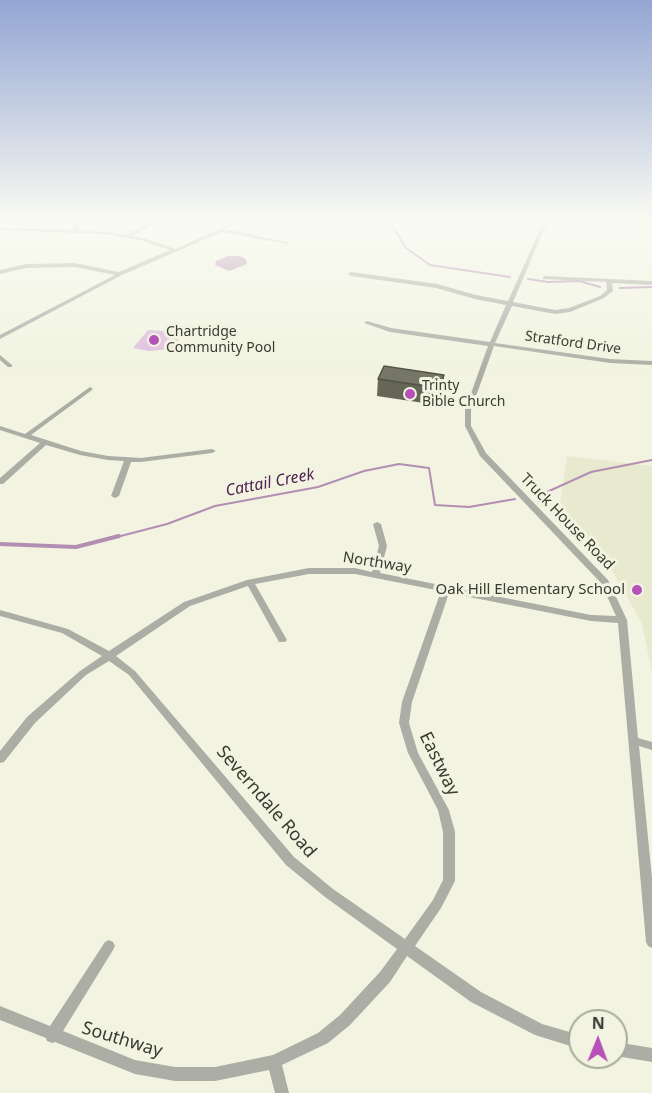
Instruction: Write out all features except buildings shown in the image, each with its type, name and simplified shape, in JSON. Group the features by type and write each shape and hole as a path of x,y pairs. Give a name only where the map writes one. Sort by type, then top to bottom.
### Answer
{"street":[{"path":"95,269 120,274"},
{"path":"0,337 131,269"},
{"name":"Truck House Road","path":"524,269 492,344 468,410 468,426 483,454 605,582 622,620 652,942"},
{"path":"351,274 424,283 475,297 549,311 566,311 607,294 611,289 609,281"},
{"path":"545,278 652,283"},
{"name":"Stratford Drive","path":"368,323 390,330 610,361 652,363"},
{"path":"0,357 10,366"},
{"path":"26,436 90,389"},
{"path":"0,428 93,456 128,460 212,452"},
{"path":"0,482 45,442"},
{"path":"115,496 128,460"},
{"path":"376,573 383,546 377,524"},
{"name":"Northway","path":"108,655 187,604 250,582 309,571 376,573 446,590 591,618 622,620"},
{"path":"250,582 282,640"},
{"name":"Eastway","path":"406,946 437,904 449,881 449,832 443,810 410,747 404,723 406,702 446,590"},
{"name":"Severndale Road","path":"0,613 65,631 108,655 132,673 290,861 329,893 476,997 540,1030 568,1038"},
{"path":"0,759 51,700 108,655"},
{"path":"634,741 652,746"},
{"path":"51,1036 109,946"},
{"name":"Southway","path":"0,1013 51,1036 135,1067 175,1074 215,1074 274,1062 323,1038 345,1020 385,977 406,946"},
{"path":"628,1051 652,1055"},
{"path":"274,1062 282,1093"}],"shaded area":[{"path":"148,330 183,332 172,349 149,351 133,348"},
{"name":"Oak Hill Elementary School","path":"567,456 652,466 652,673 642,624 604,556 566,517 560,503"}],"waterway":[{"path":"457,269 510,277"},
{"path":"528,279 548,282 579,281 600,287"},
{"path":"620,288 652,287"},
{"name":"Cattail Creek","path":"534,494 547,492 591,472 652,460"},
{"name":"Cattail Creek","path":"113,538 167,524 215,506 318,487 364,471 399,464 429,468 435,505 469,507 515,499"},
{"name":"Cattail Creek","path":"0,544 76,547 119,536"}],"place":[{"name":"Chartridge Community Pool","path":"154,340"},
{"name":"Trinty Bible Church","path":"410,394"},
{"name":"Oak Hill Elementary School","path":"637,590"}]}
